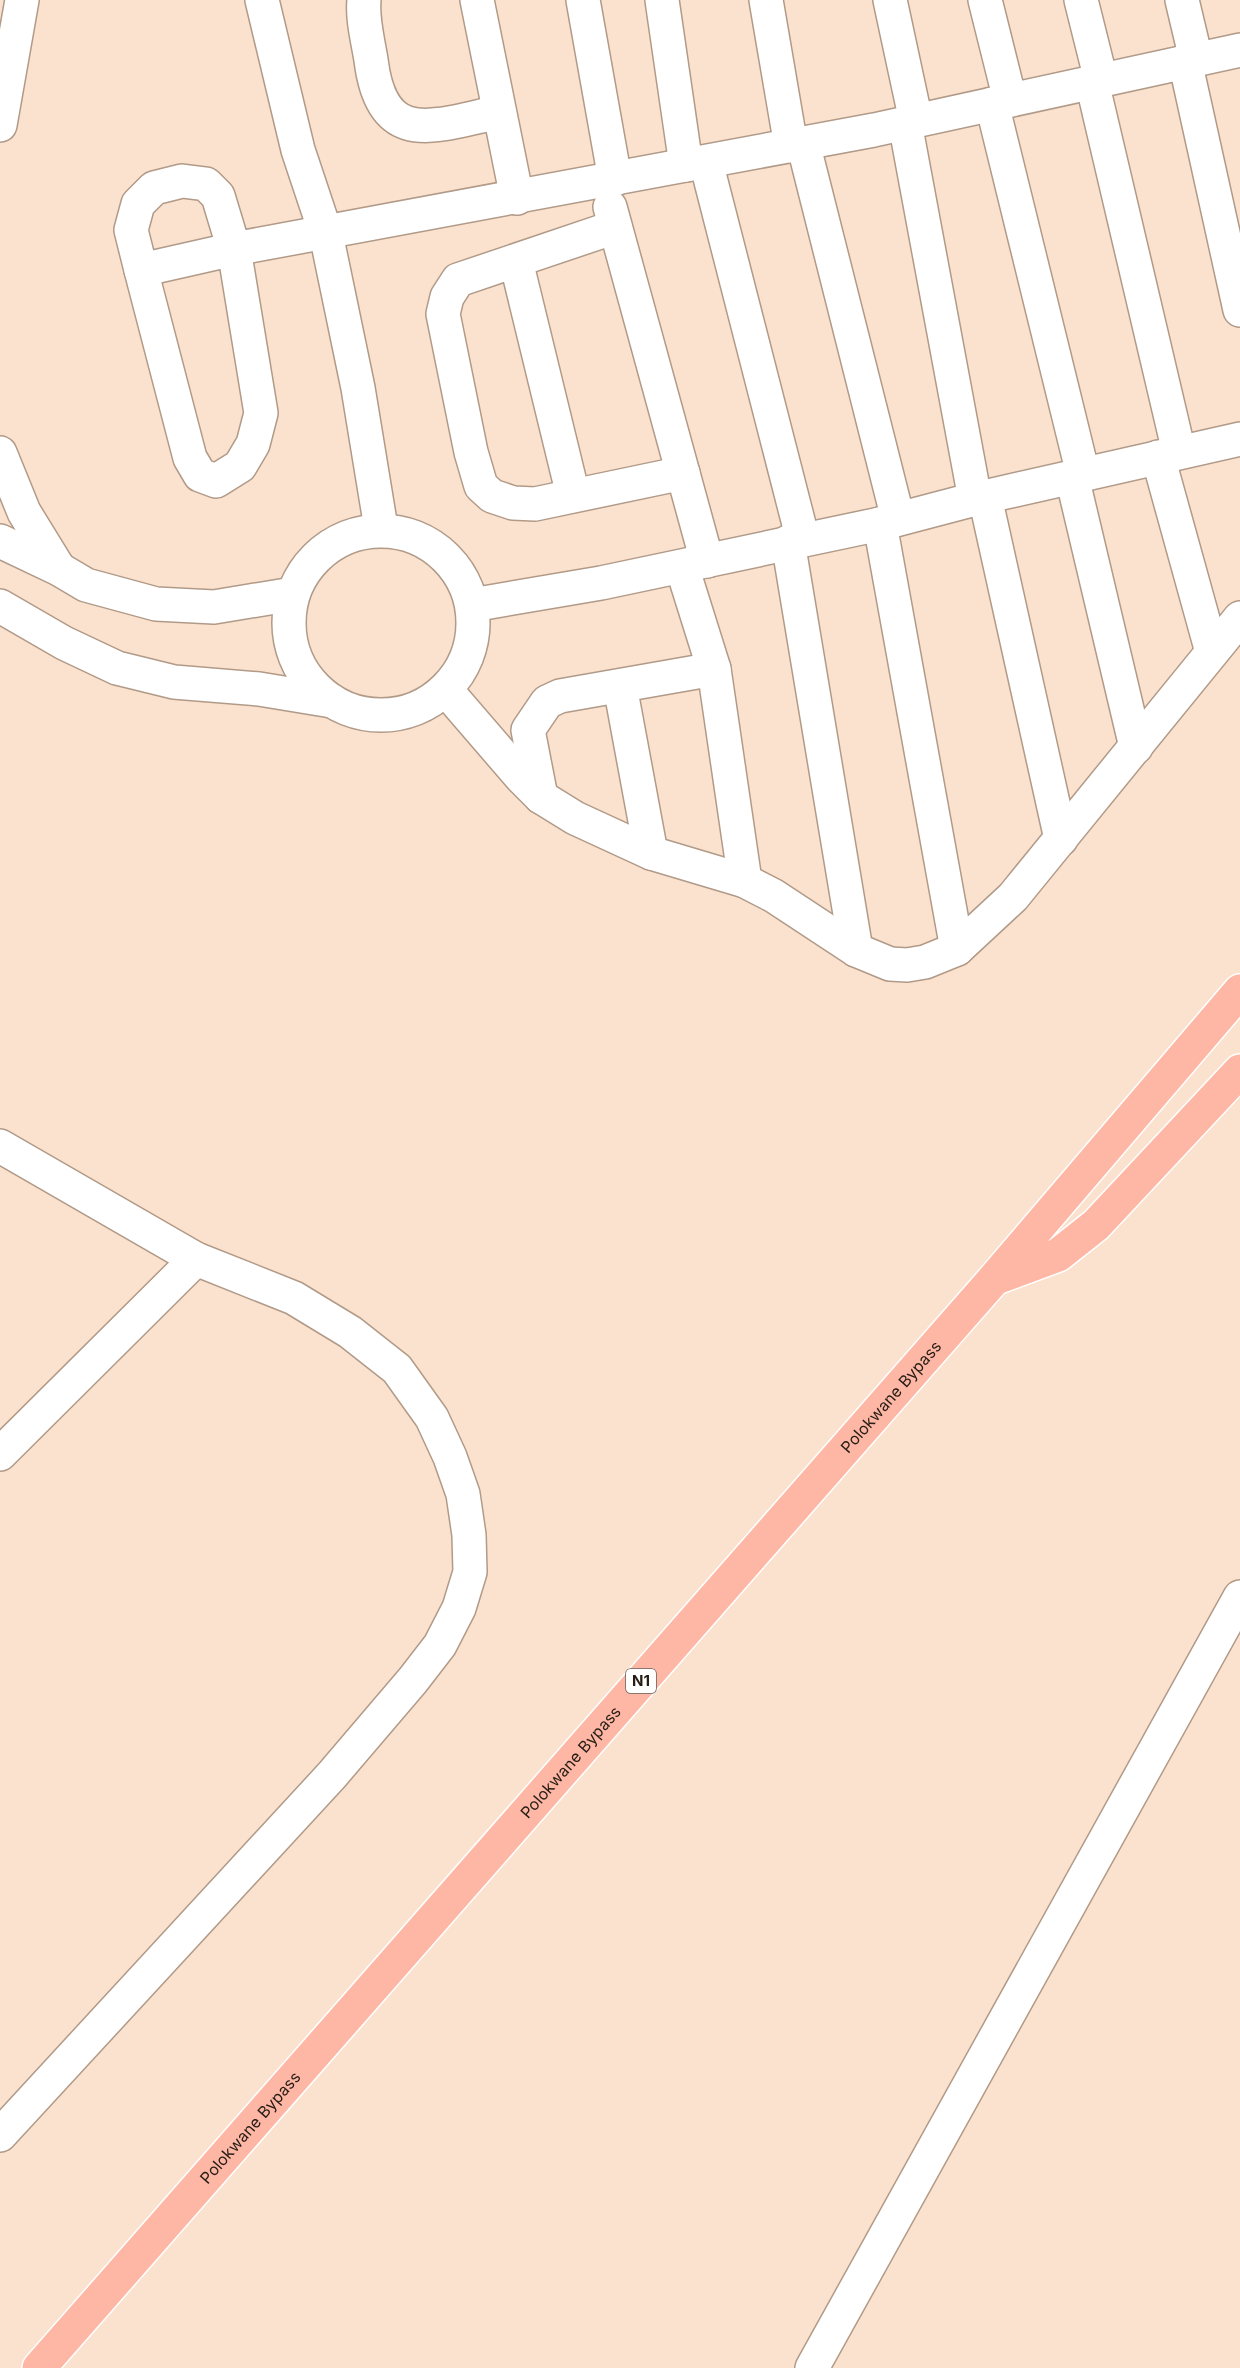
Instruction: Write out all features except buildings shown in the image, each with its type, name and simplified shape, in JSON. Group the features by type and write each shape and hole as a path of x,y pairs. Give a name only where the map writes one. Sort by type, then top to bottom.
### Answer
{"highway":[{"name":"Polokwane Bypass","path":"39,2368 994,1279 1240,991"},
{"path":"994,1279 1058,1255 1096,1225 1240,1071"}],"street":[{"path":"0,125 22,0"},
{"path":"262,0 298,150 326,234 358,388 381,528"},
{"path":"364,0 374,86 387,112 409,125 438,125 499,112"},
{"path":"477,0 517,198"},
{"path":"583,0 615,227 683,473 745,882"},
{"path":"662,0 696,164 795,541 856,950"},
{"path":"766,0 797,144 889,522 957,949"},
{"path":"890,0 910,122 980,498 1061,839"},
{"path":"985,0 1001,102 1077,476 1136,747"},
{"path":"1081,0 1168,455 1212,652"},
{"path":"1182,0 1191,60 1240,310"},
{"path":"141,270 234,249 326,234 910,122 1240,50"},
{"path":"182,181 206,183 218,196 234,249 261,412 253,444 240,466 216,481 200,476 190,458 130,230 138,204 154,188 182,181"},
{"path":"615,227 458,280 447,297 443,314 471,452 481,486 492,496 513,503 536,504 683,473"},
{"path":"516,261 573,495"},
{"path":"472,605 695,564 889,522 980,498 1240,439"},
{"path":"0,453 24,512 59,569"},
{"path":"0,606 64,643 117,668 174,682 259,689 332,701 361,713 392,716 421,707 446,690 464,665 474,635 472,605 462,576 441,552 415,537 381,528 356,534 328,546 306,567 293,594 288,624 294,654 309,680 332,701"},
{"path":"0,542 59,569 86,585 156,604 214,607 293,594"},
{"path":"446,690 520,777 541,797 574,818 651,853 745,882 774,896 856,950 890,964 907,965 925,962 957,949 1013,897 1240,618"},
{"path":"541,797 528,730 547,702 560,696 714,669"},
{"path":"620,686 651,853"},
{"path":"0,1146 196,1259 294,1298 350,1332 397,1369 432,1418 450,1457 463,1494 469,1534 470,1572 459,1608 445,1636 413,1680 332,1775 0,2134"},
{"path":"0,1454 196,1259"},
{"path":"812,2368 1240,1597"}]}
